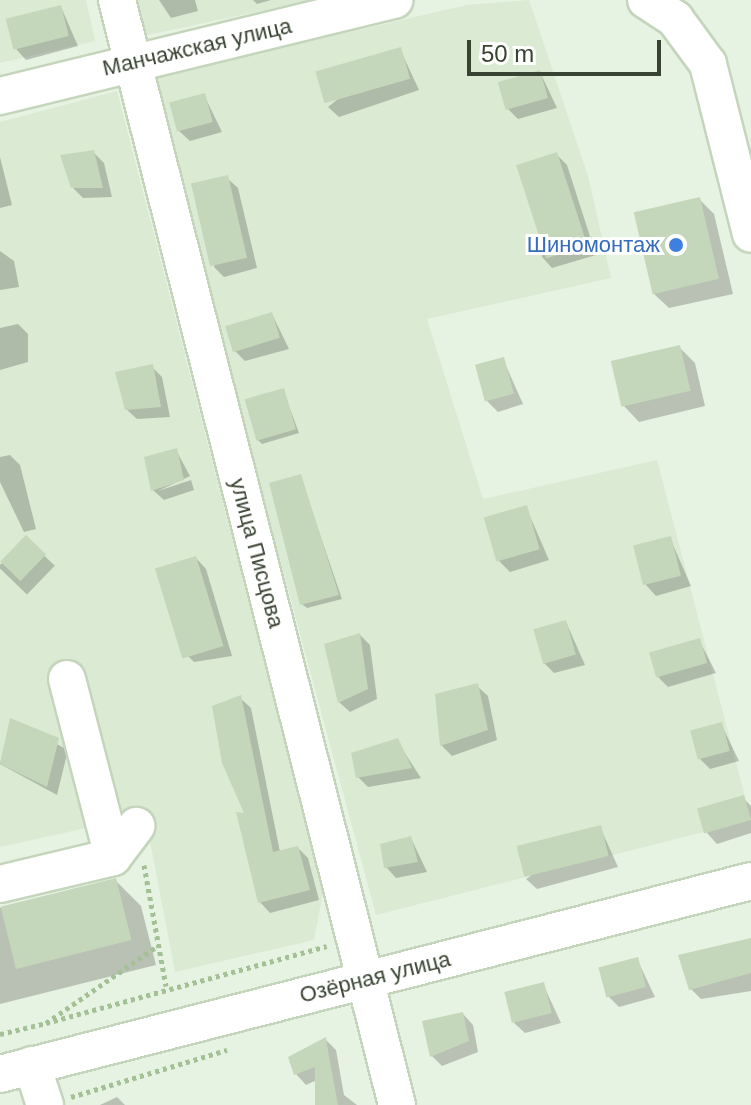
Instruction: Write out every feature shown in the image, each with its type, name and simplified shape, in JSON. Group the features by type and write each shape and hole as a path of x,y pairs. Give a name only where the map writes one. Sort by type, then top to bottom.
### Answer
{"street":[{"name":"улица Писцова","path":"117,0 129,62 397,1105"},
{"name":"Манчажская улица","path":"0,96 129,62 395,0"},
{"path":"646,0 675,19 708,64 751,234"},
{"path":"67,679 113,857"},
{"path":"0,884 113,857 136,826"},
{"name":"Озёрная улица","path":"16,1070 751,881"},
{"path":"16,1070 45,1105"}],"path":[{"path":"136,826 166,986"},
{"path":"46,1023 159,945"},
{"path":"0,1034 166,986 327,946"}],"shaded area":[{"path":"0,0 86,0 95,41 0,63"},
{"path":"136,0 312,0 143,36"},
{"path":"529,0 588,176 611,278 427,319 483,499 657,460 751,820 376,915 150,78 467,5"},
{"path":"117,91 323,892 314,940 175,972 145,815 0,847 0,122"}],"building":[{"path":"61,5 69,36 13,50 6,19"},
{"path":"401,47 410,79 325,103 315,72"},
{"path":"540,70 548,98 506,110 498,82"},
{"path":"205,93 213,122 177,132 169,103"},
{"path":"94,150 103,188 71,188 60,155"},
{"path":"557,152 587,245 546,258 516,165"},
{"path":"228,175 247,258 210,266 191,184"},
{"name":"Шиномонтаж","path":"700,197 719,279 653,294 634,212"},
{"path":"272,312 280,338 233,352 225,326"},
{"path":"680,345 691,391 621,407 611,361"},
{"path":"504,357 514,394 485,401 475,365"},
{"path":"153,364 161,407 125,410 115,372"},
{"path":"284,388 296,429 256,441 245,399"},
{"path":"177,448 184,480 151,491 144,457"},
{"path":"301,474 339,595 300,605 269,483"},
{"path":"527,505 540,549 496,562 484,517"},
{"path":"26,535 46,554 20,581 0,562"},
{"path":"671,536 681,576 643,585 633,545"},
{"path":"196,556 223,646 182,658 155,569"},
{"path":"566,620 576,655 543,664 533,629"},
{"path":"360,633 368,689 338,703 324,644"},
{"path":"700,638 707,663 656,678 649,653"},
{"path":"478,683 488,730 440,746 435,694"},
{"path":"241,695 273,852 298,846 310,890 258,903 236,812 244,813 222,763 212,706"},
{"path":"10,718 59,738 47,787 0,764"},
{"path":"722,722 730,751 698,760 690,731"},
{"path":"398,738 412,768 356,778 351,753"},
{"path":"744,795 751,820 704,833 697,809"},
{"path":"601,825 609,856 524,877 517,846"},
{"path":"411,836 418,862 384,868 380,844"},
{"path":"116,878 131,940 16,969 1,907"},
{"path":"751,938 751,973 689,990 678,955"},
{"path":"638,957 646,987 606,998 598,968"},
{"path":"544,982 552,1013 512,1023 504,992"},
{"path":"463,1012 469,1041 430,1057 422,1021"},
{"path":"326,1037 338,1105 315,1105 315,1067 294,1075 288,1057"}],"place":[{"name":"Шиномонтаж","path":"676,245"}]}
